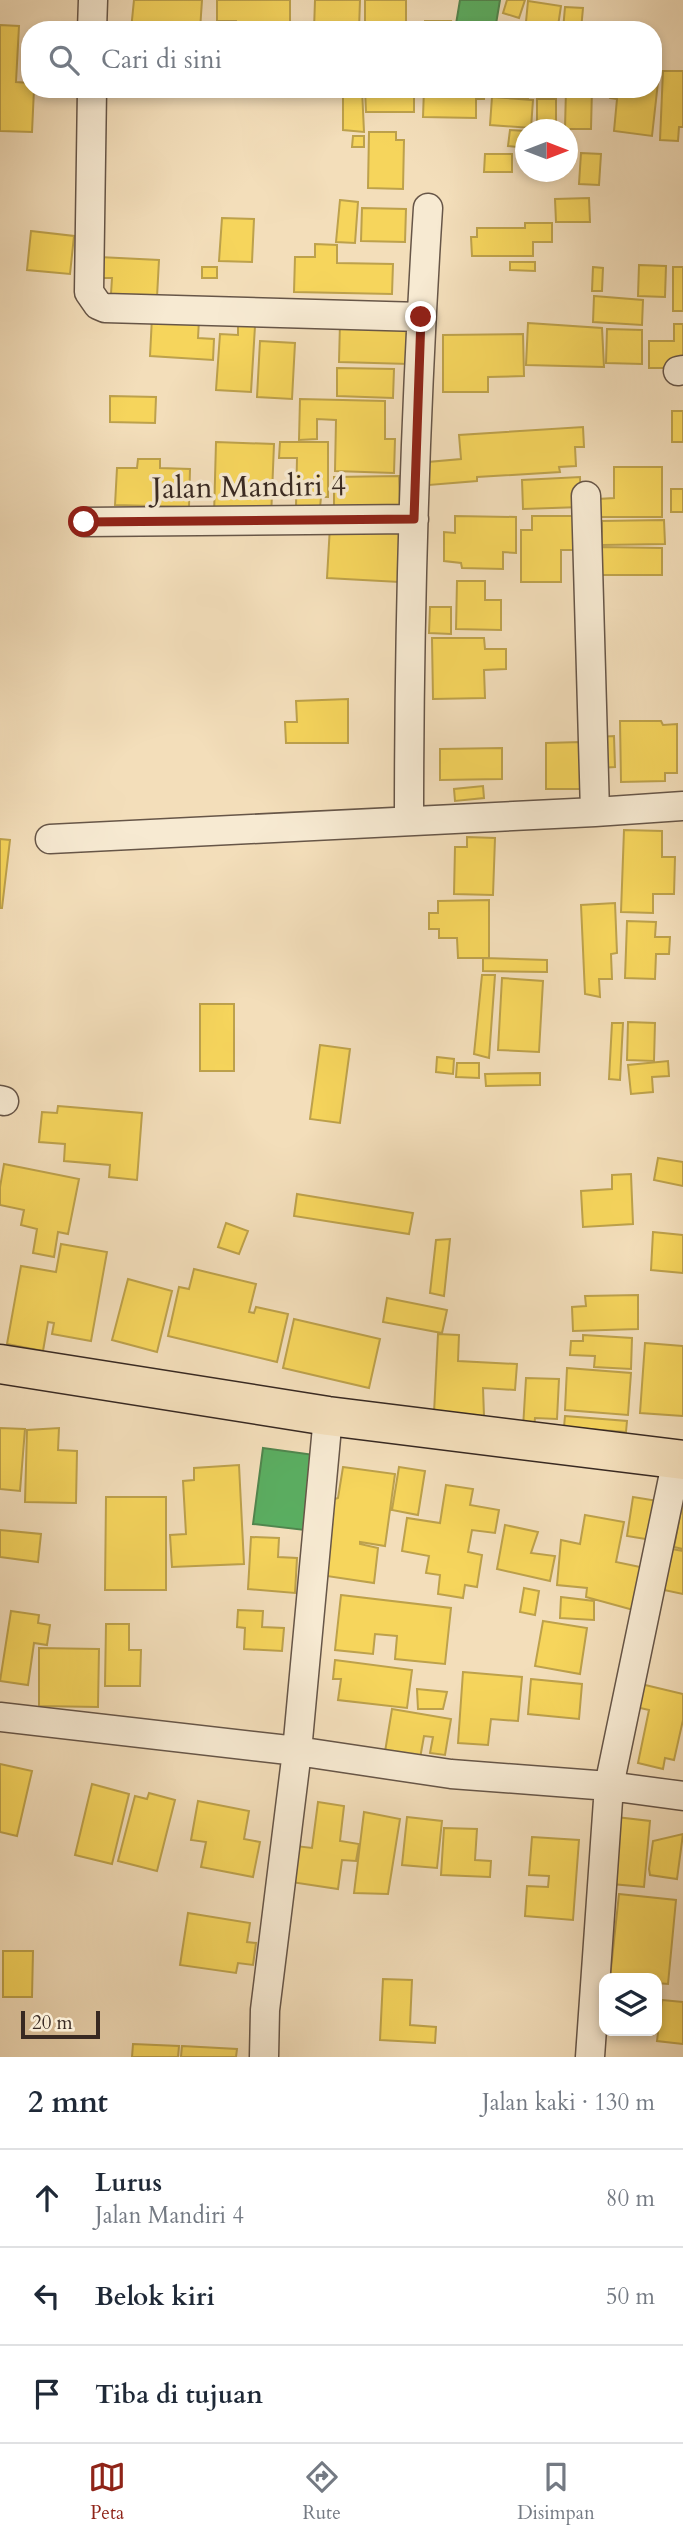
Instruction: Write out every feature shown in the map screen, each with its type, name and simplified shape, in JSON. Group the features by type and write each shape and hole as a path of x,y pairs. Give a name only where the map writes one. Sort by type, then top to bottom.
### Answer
{"main road":[{"path":"0,1364 328,1416 680,1459"}],"street":[{"path":"92,21 93,0"},
{"path":"92,98 89,292 98,305 105,308 421,317"},
{"path":"409,820 414,519 428,208"},
{"path":"586,496 595,812"},
{"name":"Jalan Mandiri 4","path":"84,522 414,519"},
{"path":"51,839 683,806"},
{"path":"264,2057 265,2010 296,1751 328,1416"},
{"path":"590,2057 608,1786 680,1459"},
{"path":"0,1717 296,1751 451,1774 608,1786 683,1796"}],"building: Hunian":[{"path":"134,0 202,0 201,21 132,21"},
{"path":"217,0 290,0 290,21 217,21"},
{"path":"315,0 360,0 359,21 314,21"},
{"path":"365,0 406,0 406,21 365,21"},
{"path":"507,0 525,0 519,18 503,13"},
{"path":"528,1 561,6 559,21 526,21"},
{"path":"565,7 583,8 582,21 564,21"},
{"path":"0,25 19,26 16,82 21,82 21,98 34,98 32,132 0,131"},
{"path":"663,71 683,71 683,127 679,127 678,141 660,140"},
{"path":"343,98 362,98 364,132 343,130"},
{"path":"365,98 414,98 414,112 366,112"},
{"path":"424,98 484,98 476,99 476,118 423,117"},
{"path":"492,98 533,100 532,119 515,119 515,127 490,125"},
{"path":"566,98 592,98 591,129 578,129 578,119 565,119"},
{"path":"610,98 656,98 652,136 614,131 617,99"},
{"path":"537,99 556,99 556,119 537,119"},
{"path":"510,130 515,130 515,147 508,146"},
{"path":"369,132 396,132 396,140 404,140 403,189 368,188"},
{"path":"353,136 364,136 364,147 352,147"},
{"path":"581,153 601,154 599,185 579,184"},
{"path":"485,154 512,154 512,172 484,172"},
{"path":"589,198 590,222 556,222 555,199"},
{"path":"340,200 358,202 355,243 336,242"},
{"path":"362,208 406,209 405,242 361,241"},
{"path":"222,218 254,219 252,262 219,261"},
{"path":"525,223 552,223 552,242 533,242 533,256 472,256 471,237 477,237 477,228 525,228"},
{"path":"31,231 74,236 70,274 27,270"},
{"path":"315,244 337,245 337,263 393,264 392,294 294,292 295,257 315,257"},
{"path":"99,257 159,260 157,297 111,294 112,278 98,278"},
{"path":"510,262 535,262 535,271 510,270"},
{"path":"639,265 666,266 665,297 638,296"},
{"path":"202,267 217,267 217,278 202,278"},
{"path":"593,267 603,268 602,291 592,291"},
{"path":"673,267 683,267 683,311 673,311"},
{"path":"594,296 643,300 642,325 593,322"},
{"path":"152,317 199,320 198,338 214,339 213,360 150,356"},
{"path":"340,323 410,325 409,364 339,362"},
{"path":"528,323 602,328 604,367 526,365"},
{"path":"674,324 683,324 683,368 649,368 649,341 674,341"},
{"path":"238,325 255,326 251,392 216,390 220,334 238,335"},
{"path":"607,329 642,330 642,364 606,363"},
{"path":"523,334 524,376 488,377 488,392 443,392 443,335"},
{"path":"260,341 295,343 292,399 257,397"},
{"path":"337,368 394,369 393,398 337,396"},
{"path":"110,396 156,397 155,423 110,422"},
{"path":"300,399 385,401 385,439 395,439 394,473 335,471 336,420 317,419 317,439 299,440"},
{"path":"672,411 683,411 683,442 672,442"},
{"path":"583,427 584,447 575,447 576,466 559,467 560,472 477,477 477,481 429,485 428,462 461,459 459,435"},
{"path":"216,442 274,444 271,518 214,516"},
{"path":"280,442 328,442 328,497 321,497 320,508 296,507 297,458 279,458"},
{"path":"138,459 160,459 160,468 190,469 189,507 115,505 117,468 137,468"},
{"path":"614,467 662,467 662,517 598,517 598,499 614,498"},
{"path":"399,476 400,510 334,511 334,477"},
{"path":"580,477 581,507 523,509 522,480"},
{"path":"671,489 683,489 683,512 671,512"},
{"path":"455,516 516,517 516,553 503,552 503,569 462,568 461,563 444,561 444,532 455,533"},
{"path":"532,516 578,516 578,550 561,550 561,582 521,582 521,530 532,530"},
{"path":"664,520 665,544 602,545 602,521"},
{"path":"330,526 402,530 399,582 327,578"},
{"path":"601,547 662,548 662,575 601,575"},
{"path":"457,581 485,581 485,600 501,600 501,630 456,629"},
{"path":"430,607 451,607 451,634 429,633"},
{"path":"432,638 484,638 485,649 506,649 506,669 484,670 485,698 433,699"},
{"path":"348,699 348,743 286,743 285,722 297,722 296,701"},
{"path":"620,721 661,721 663,725 677,724 677,773 665,773 665,781 621,782"},
{"path":"614,736 615,767 598,768 597,737"},
{"path":"580,742 581,789 546,789 546,743"},
{"path":"502,748 502,779 440,780 440,749"},
{"path":"483,786 484,798 455,801 454,789"},
{"path":"624,830 662,831 662,857 675,857 674,894 653,894 653,913 621,912"},
{"path":"467,837 495,838 493,895 454,894 455,847 467,847"},
{"path":"0,839 10,840 2,908 0,908"},
{"path":"489,900 489,958 458,958 457,938 439,938 439,929 429,929 429,913 438,913 438,901"},
{"path":"615,903 617,953 611,954 612,979 599,979 600,997 585,994 581,905"},
{"path":"627,921 656,922 655,937 670,937 669,954 656,954 655,979 625,978"},
{"path":"483,958 547,960 547,972 483,971"},
{"path":"482,975 495,975 489,1058 474,1054"},
{"path":"502,978 543,981 539,1052 498,1050"},
{"path":"200,1004 234,1004 234,1071 200,1071"},
{"path":"628,1022 655,1023 654,1061 627,1060"},
{"path":"612,1023 623,1023 620,1080 609,1079"},
{"path":"320,1045 350,1049 340,1123 310,1119"},
{"path":"437,1057 454,1059 453,1074 436,1072"},
{"path":"668,1061 669,1076 652,1077 653,1092 631,1094 628,1065"},
{"path":"457,1063 479,1063 479,1078 456,1077"},
{"path":"540,1073 540,1085 486,1086 485,1074"},
{"path":"58,1106 142,1113 137,1180 109,1177 110,1165 64,1161 65,1144 39,1142 42,1112 57,1113"},
{"path":"658,1158 683,1162 683,1186 654,1180"},
{"path":"4,1164 79,1179 68,1234 58,1232 54,1257 33,1253 37,1229 21,1225 24,1210 0,1205"},
{"path":"631,1174 633,1224 583,1227 581,1191 612,1189 612,1175"},
{"path":"297,1194 413,1213 409,1234 294,1216"},
{"path":"226,1223 248,1231 239,1254 218,1247"},
{"path":"653,1232 683,1235 683,1273 651,1270"},
{"path":"450,1239 444,1296 430,1293 436,1240"},
{"path":"61,1244 107,1252 91,1341 52,1334 54,1323 48,1322 43,1351 7,1344 21,1266 56,1272"},
{"path":"194,1269 256,1284 249,1312 254,1313 256,1307 288,1314 277,1362 168,1336 179,1287 189,1289"},
{"path":"128,1279 172,1291 157,1352 112,1340"},
{"path":"638,1295 638,1329 573,1331 572,1307 586,1306 585,1296"},
{"path":"387,1298 447,1310 442,1333 383,1322"},
{"path":"294,1319 380,1339 369,1388 283,1368"},
{"path":"438,1334 459,1335 458,1361 517,1364 515,1390 483,1388 484,1416 434,1413"},
{"path":"583,1335 632,1338 631,1369 594,1367 595,1356 570,1355 571,1341 583,1341"},
{"path":"645,1343 683,1346 683,1416 640,1413"},
{"path":"567,1368 631,1373 628,1415 565,1410"},
{"path":"526,1378 559,1379 557,1419 535,1418 534,1428 523,1428"},
{"path":"565,1416 627,1421 626,1432 564,1427"},
{"path":"0,1428 25,1429 20,1491 0,1489"},
{"path":"59,1428 58,1450 77,1451 76,1503 25,1502 27,1430"},
{"path":"239,1465 244,1564 172,1567 170,1535 186,1534 183,1481 194,1480 194,1468"},
{"path":"343,1467 395,1474 385,1546 360,1542 378,1548 374,1583 320,1575 331,1500 338,1498"},
{"path":"399,1467 425,1471 418,1515 392,1510"},
{"path":"446,1485 473,1489 470,1505 499,1510 495,1533 472,1530 468,1552 482,1555 477,1587 465,1585 463,1598 438,1594 440,1575 426,1573 429,1556 402,1551 407,1518 440,1523"},
{"path":"106,1497 166,1497 166,1590 105,1590"},
{"path":"633,1497 658,1501 652,1540 627,1536"},
{"path":"683,1500 683,1549 674,1547"},
{"path":"585,1515 624,1522 616,1562 645,1568 637,1611 586,1597 587,1588 557,1585 561,1540 580,1544"},
{"path":"505,1525 538,1532 531,1553 555,1556 550,1581 497,1569"},
{"path":"0,1530 41,1534 38,1562 0,1557"},
{"path":"251,1537 279,1538 278,1557 297,1558 295,1593 248,1589"},
{"path":"672,1549 683,1551 683,1594 664,1590"},
{"path":"524,1588 539,1591 535,1615 520,1612"},
{"path":"341,1595 451,1608 445,1664 395,1659 397,1636 375,1634 373,1654 335,1650"},
{"path":"561,1597 594,1601 594,1620 560,1618"},
{"path":"238,1610 263,1611 262,1627 284,1628 282,1651 244,1649 245,1628 237,1627"},
{"path":"11,1611 39,1615 38,1623 50,1625 47,1645 34,1643 28,1685 0,1681"},
{"path":"543,1621 587,1628 580,1674 535,1666"},
{"path":"106,1624 129,1624 129,1650 141,1650 140,1686 105,1686"},
{"path":"39,1648 99,1649 98,1707 39,1706"},
{"path":"335,1660 412,1670 407,1708 338,1700 341,1679 333,1679"},
{"path":"463,1672 522,1677 518,1721 491,1719 488,1745 458,1743"},
{"path":"531,1679 582,1684 579,1719 528,1714"},
{"path":"641,1684 683,1694 683,1720 674,1760 665,1758 663,1769 638,1763 649,1710 636,1707"},
{"path":"417,1689 447,1692 443,1709 418,1709"},
{"path":"392,1709 451,1719 445,1755 430,1753 433,1737 424,1736 419,1764 384,1758"},
{"path":"0,1764 32,1771 17,1836 0,1832"},
{"path":"92,1784 129,1794 112,1864 75,1855"},
{"path":"149,1793 175,1800 157,1871 118,1861 135,1796 147,1799"},
{"path":"198,1801 249,1811 244,1839 260,1842 253,1877 201,1867 206,1842 191,1840"},
{"path":"318,1802 344,1806 340,1841 359,1844 356,1861 342,1860 338,1889 291,1882 296,1846 312,1848"},
{"path":"364,1812 400,1819 388,1894 354,1893"},
{"path":"407,1817 442,1821 437,1868 402,1865"},
{"path":"616,1817 650,1821 644,1887 612,1884"},
{"path":"444,1828 477,1829 475,1860 491,1861 490,1877 441,1875"},
{"path":"683,1834 677,1879 650,1875 653,1841"},
{"path":"532,1837 579,1840 573,1920 525,1916 527,1886 548,1887 549,1876 529,1875"},
{"path":"619,1894 676,1900 668,1984 662,1983 662,1973 611,1973"},
{"path":"188,1913 250,1923 247,1942 256,1943 253,1965 238,1963 236,1973 180,1965"},
{"path":"3,1951 33,1951 32,1997 3,1997"},
{"path":"383,1979 412,1980 410,2025 436,2027 435,2043 380,2040"},
{"path":"662,2000 683,2002 683,2044 657,2041 658,2036 662,2036"},
{"path":"133,2044 179,2046 178,2057 132,2057"},
{"path":"182,2046 237,2049 236,2057 181,2057"}],"building: Publik":[{"path":"460,0 500,0 496,21 456,21"},
{"path":"263,1448 322,1456 313,1531 253,1524"}],"route":[{"path":"84,522 414,519 421,317"}]}
